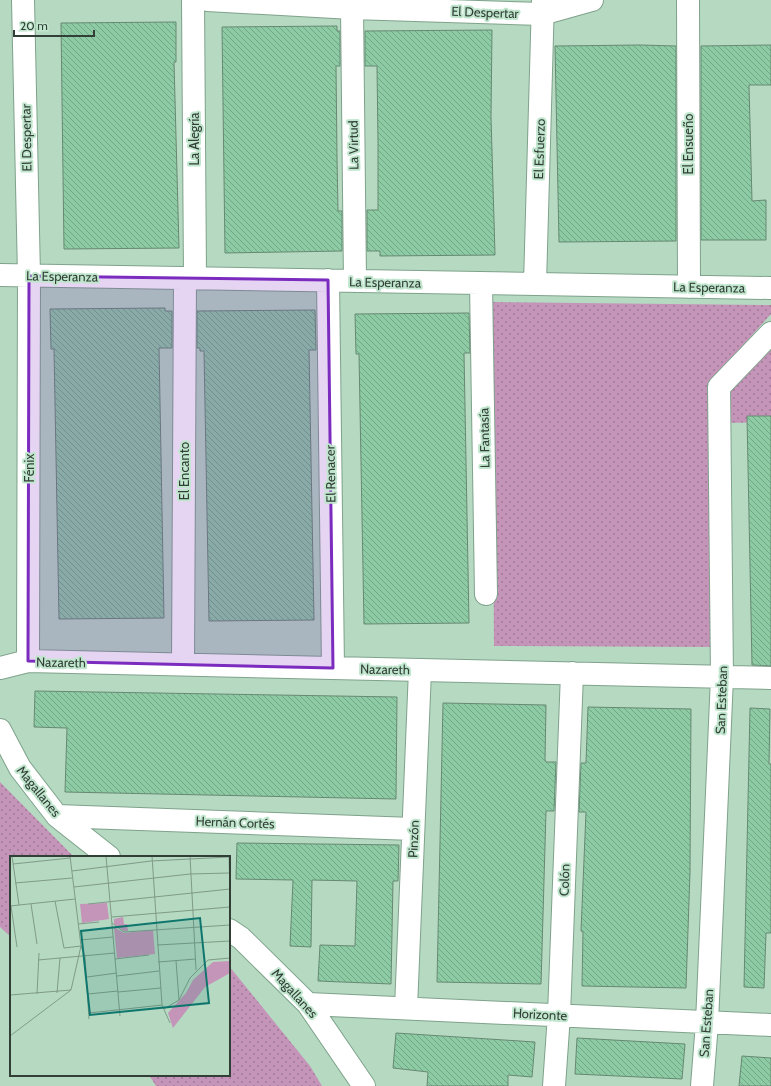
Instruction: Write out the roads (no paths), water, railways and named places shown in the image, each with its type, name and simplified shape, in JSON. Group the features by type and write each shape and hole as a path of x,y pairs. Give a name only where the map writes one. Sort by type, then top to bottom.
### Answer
{"street":[{"name":"El Despertar","path":"23,0 29,276"},
{"name":"La Alegría","path":"190,278 193,0"},
{"name":"El Despertar","path":"207,0 352,8 542,7 592,0"},
{"name":"El Ensueño","path":"688,0 689,287"},
{"name":"El Esfuerzo","path":"535,284 542,7"},
{"name":"La Virtud","path":"352,8 355,281"},
{"name":"La Esperanza","path":"0,276 771,288"},
{"name":"Fénix","path":"28,661 29,276"},
{"name":"El Encanto","path":"183,664 190,278"},
{"name":"El Renacer","path":"328,280 333,668"},
{"name":"La Fantasía","path":"481,283 486,594"},
{"name":"San Esteban","path":"702,1086 707,1023 722,677 720,387 771,334"},
{"name":"Nazareth","path":"0,668 28,661 771,678"},
{"name":"Pinzón","path":"406,1008 420,670"},
{"name":"Colón","path":"554,1086 559,1015 572,673"},
{"name":"Magallanes","path":"0,730 20,768 57,816 108,856"},
{"name":"Hernán Cortés","path":"57,816 413,829"},
{"name":"Magallanes","path":"230,931 241,938 308,1004 364,1086"},
{"name":"Horizonte","path":"308,1004 771,1025"}]}
